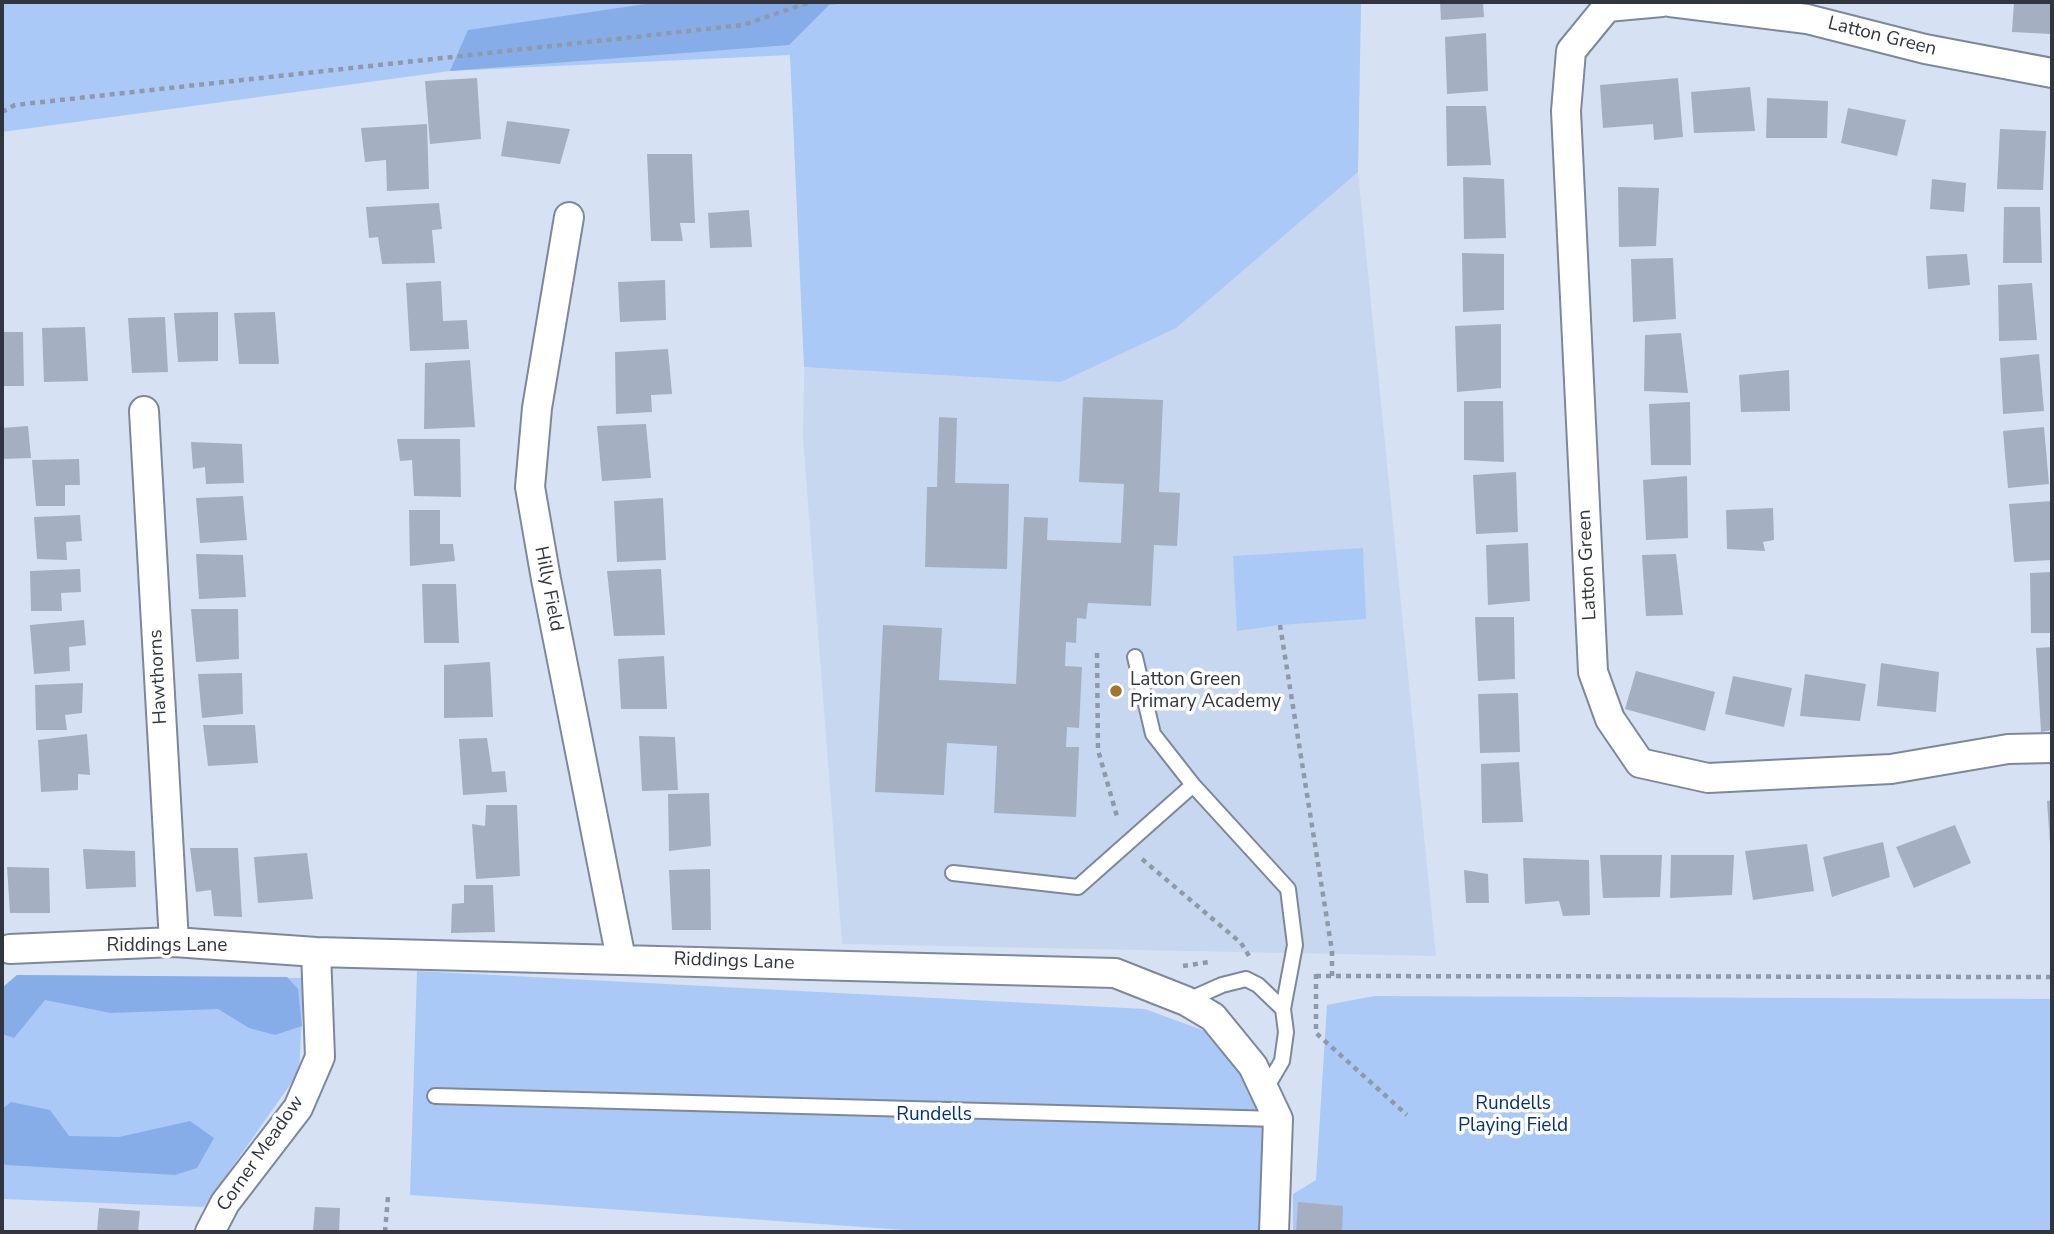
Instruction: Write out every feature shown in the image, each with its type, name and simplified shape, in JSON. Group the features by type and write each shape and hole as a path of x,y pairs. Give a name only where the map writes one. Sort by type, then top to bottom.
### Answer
{"street":[{"name":"Latton Green","path":"1662,2 1607,7 1571,51 1566,111 1593,672 1610,719 1640,763 1708,778 1891,769 2008,749 2052,748"},
{"name":"Latton Green","path":"1670,2 1807,19 1925,49 2052,73"},
{"name":"Hilly Field","path":"569,217 537,408 530,487 621,959"},
{"name":"Hawthorns","path":"144,411 174,943"},
{"name":"Riddings Lane","path":"6,949 174,943 316,952 1115,973 1186,1002 1213,1017 1252,1066 1278,1119 1274,1232"},
{"name":"Corner Meadow","path":"210,1232 225,1203 298,1108 320,1057 316,952"}],"lane":[{"path":"1135,657 1153,734 1194,785 1288,889 1295,945 1283,1009 1286,1032 1282,1061 1265,1090"},
{"path":"953,873 1078,887 1194,785"},
{"path":"1186,1002 1222,985 1246,979 1258,985 1283,1009"},
{"path":"435,1096 1278,1119"}],"path":[{"path":"2,112 15,105 743,25 810,2"},
{"path":"1280,625 1332,951 1332,976"},
{"path":"1316,976 2052,977"},
{"path":"385,1232 388,1197"}],"shaded area":[{"path":"659,2 854,2 829,5 789,45 450,71 468,30"},
{"name":"Latton Green Primary Academy","path":"1361,2 1358,172 1436,956 842,944 803,438 807,221 789,45"},
{"path":"17,975 287,977 298,989 302,1026 275,1035 249,1028 218,1009 111,1013 45,1000 14,1038 2,1034 2,988"},
{"path":"11,1102 50,1110 69,1136 119,1137 190,1121 214,1138 197,1168 175,1175 6,1165 2,1163 2,1109"}],"green space":[{"path":"2,2 1361,2 1358,172 1176,328 1061,382 804,367 790,55 450,71 2,132"},
{"path":"1363,548 1366,619 1237,631 1233,556"},
{"name":"Rundells","path":"417,971 1145,1009 1216,1035 1257,1083 1269,1122 1267,1232 933,1232 410,1195"},
{"path":"17,975 304,978 299,1072 204,1207 2,1199 2,988"},
{"name":"Rundells Playing Field","path":"1374,996 2052,999 2052,1232 1293,1232 1293,1194 1316,1180 1327,1005"}],"building":[{"path":"1440,2 1483,2 1484,17 1441,20"},
{"path":"2014,2 2052,2 2051,34 2012,32"},
{"path":"1486,33 1488,91 1447,94 1445,37"},
{"path":"477,78 481,139 430,144 425,81"},
{"path":"1678,78 1683,137 1654,140 1653,124 1603,128 1600,85"},
{"path":"1750,87 1755,131 1694,133 1691,92"},
{"path":"1767,98 1828,101 1827,138 1766,138"},
{"path":"1446,106 1486,106 1491,165 1447,166"},
{"path":"1848,108 1906,120 1897,156 1841,143"},
{"path":"507,121 570,129 560,164 501,156"},
{"path":"427,124 429,189 387,191 386,160 365,162 361,128"},
{"path":"2000,129 2046,131 2043,190 1997,189"},
{"path":"647,154 692,154 695,223 680,223 683,241 651,241"},
{"path":"1463,177 1504,179 1506,238 1464,239"},
{"path":"1932,179 1966,183 1964,212 1930,209"},
{"path":"1618,187 1659,188 1656,246 1619,247"},
{"path":"439,203 442,229 432,230 435,263 382,264 378,237 369,238 366,207"},
{"path":"2004,207 2040,207 2042,263 2003,263"},
{"path":"749,210 752,247 710,248 708,213"},
{"path":"1462,253 1504,254 1504,310 1463,312"},
{"path":"1967,254 1970,285 1928,289 1926,256"},
{"path":"1673,258 1676,319 1633,322 1631,259"},
{"path":"665,280 666,320 620,322 618,282"},
{"path":"441,281 443,321 467,320 469,349 410,351 406,283"},
{"path":"2032,283 2037,340 1999,341 1998,285"},
{"path":"218,312 218,361 178,362 174,313"},
{"path":"275,312 279,364 239,364 234,313"},
{"path":"165,317 168,372 132,373 128,318"},
{"path":"1501,324 1501,388 1457,392 1455,326"},
{"path":"85,327 88,381 44,382 42,328"},
{"path":"2,332 23,332 24,386 2,386"},
{"path":"1681,333 1688,393 1644,391 1645,335"},
{"path":"668,349 672,394 651,395 652,412 616,414 615,352"},
{"path":"2039,354 2044,411 2003,414 2000,358"},
{"path":"470,360 475,427 424,429 425,363"},
{"path":"1789,370 1790,411 1741,412 1739,375"},
{"path":"1083,397 1163,400 1159,492 1180,493 1177,546 1154,545 1151,606 1088,603 1086,619 1077,618 1076,643 1066,642 1065,666 1082,667 1079,728 1067,727 1066,747 1079,747 1076,817 994,813 997,746 947,743 944,795 875,792 883,625 942,628 939,680 1016,684 1024,517 1048,518 1047,540 1121,543 1124,484 1079,482"},
{"path":"1464,401 1503,401 1504,462 1464,460"},
{"path":"1690,402 1691,465 1651,465 1649,404"},
{"path":"939,417 957,418 955,483 1009,484 1007,569 925,567 927,487 937,487"},
{"path":"646,424 651,478 602,481 597,426"},
{"path":"28,426 31,458 2,459 2,428"},
{"path":"2044,427 2049,484 2008,488 2003,431"},
{"path":"397,439 460,439 461,497 414,496 412,460 400,461"},
{"path":"191,442 242,444 244,483 206,484 205,467 193,469"},
{"path":"79,459 80,485 65,485 65,506 36,506 32,460"},
{"path":"1516,472 1518,532 1476,534 1473,475"},
{"path":"1687,476 1688,538 1646,540 1643,480"},
{"path":"243,496 247,540 200,543 196,498"},
{"path":"663,498 666,560 617,562 614,501"},
{"path":"2052,501 2052,560 2014,562 2009,504"},
{"path":"1773,508 1774,540 1763,542 1765,551 1727,549 1726,510"},
{"path":"409,510 440,510 440,544 453,544 455,561 410,566"},
{"path":"80,515 82,541 66,542 67,560 37,559 34,517"},
{"path":"1528,543 1530,601 1488,605 1486,545"},
{"path":"196,554 243,555 246,597 199,599"},
{"path":"1676,554 1683,615 1646,616 1642,555"},
{"path":"80,569 81,592 61,593 62,611 31,611 30,571"},
{"path":"661,569 665,635 614,636 607,571"},
{"path":"2052,572 2052,633 2031,633 2030,573"},
{"path":"422,584 456,584 459,643 424,643"},
{"path":"191,609 238,609 239,659 196,662"},
{"path":"1475,617 1514,617 1515,679 1478,681"},
{"path":"84,620 86,645 69,647 70,671 34,674 30,625"},
{"path":"2052,647 2052,730 2041,732 2036,648"},
{"path":"664,656 667,709 621,709 618,659"},
{"path":"490,662 493,717 444,718 444,665"},
{"path":"1881,663 1939,672 1936,712 1877,706"},
{"path":"1636,671 1715,692 1705,731 1625,709"},
{"path":"242,673 243,714 202,718 198,674"},
{"path":"1805,674 1866,684 1860,721 1800,716"},
{"path":"1733,676 1792,688 1784,727 1725,714"},
{"path":"83,683 82,713 65,715 67,730 36,730 35,685"},
{"path":"1518,693 1520,752 1480,753 1478,694"},
{"path":"203,725 255,725 258,763 208,766"},
{"path":"87,734 90,775 78,774 78,790 41,792 38,740"},
{"path":"639,736 675,737 678,790 642,791"},
{"path":"487,738 492,772 505,771 507,792 463,795 459,739"},
{"path":"1519,762 1523,822 1482,823 1481,764"},
{"path":"709,793 711,846 669,851 668,794"},
{"path":"2052,800 2052,844 2050,844 2047,801"},
{"path":"486,805 517,805 520,876 476,879 472,824 485,826"},
{"path":"1955,825 1971,863 1914,888 1896,847"},
{"path":"1883,842 1890,877 1832,897 1823,857"},
{"path":"1807,844 1814,891 1753,900 1745,851"},
{"path":"190,848 238,848 242,917 214,916 211,890 196,892"},
{"path":"83,849 135,851 136,887 86,889"},
{"path":"307,853 313,899 258,903 254,857"},
{"path":"1600,855 1662,855 1660,897 1603,898"},
{"path":"1671,855 1734,855 1732,895 1670,898"},
{"path":"1523,858 1589,860 1590,915 1563,916 1559,901 1525,904"},
{"path":"7,867 49,868 50,913 10,913"},
{"path":"710,869 711,930 672,930 669,870"},
{"path":"1464,870 1488,874 1489,903 1466,903"},
{"path":"464,885 493,885 495,932 451,933 452,904 464,903"},
{"path":"1298,1202 1343,1206 1342,1232 1296,1232"},
{"path":"315,1207 340,1208 339,1232 313,1232"},
{"path":"99,1208 140,1211 138,1232 97,1232"}],"place":[{"name":"Latton Green Primary Academy","path":"1116,691"}]}
